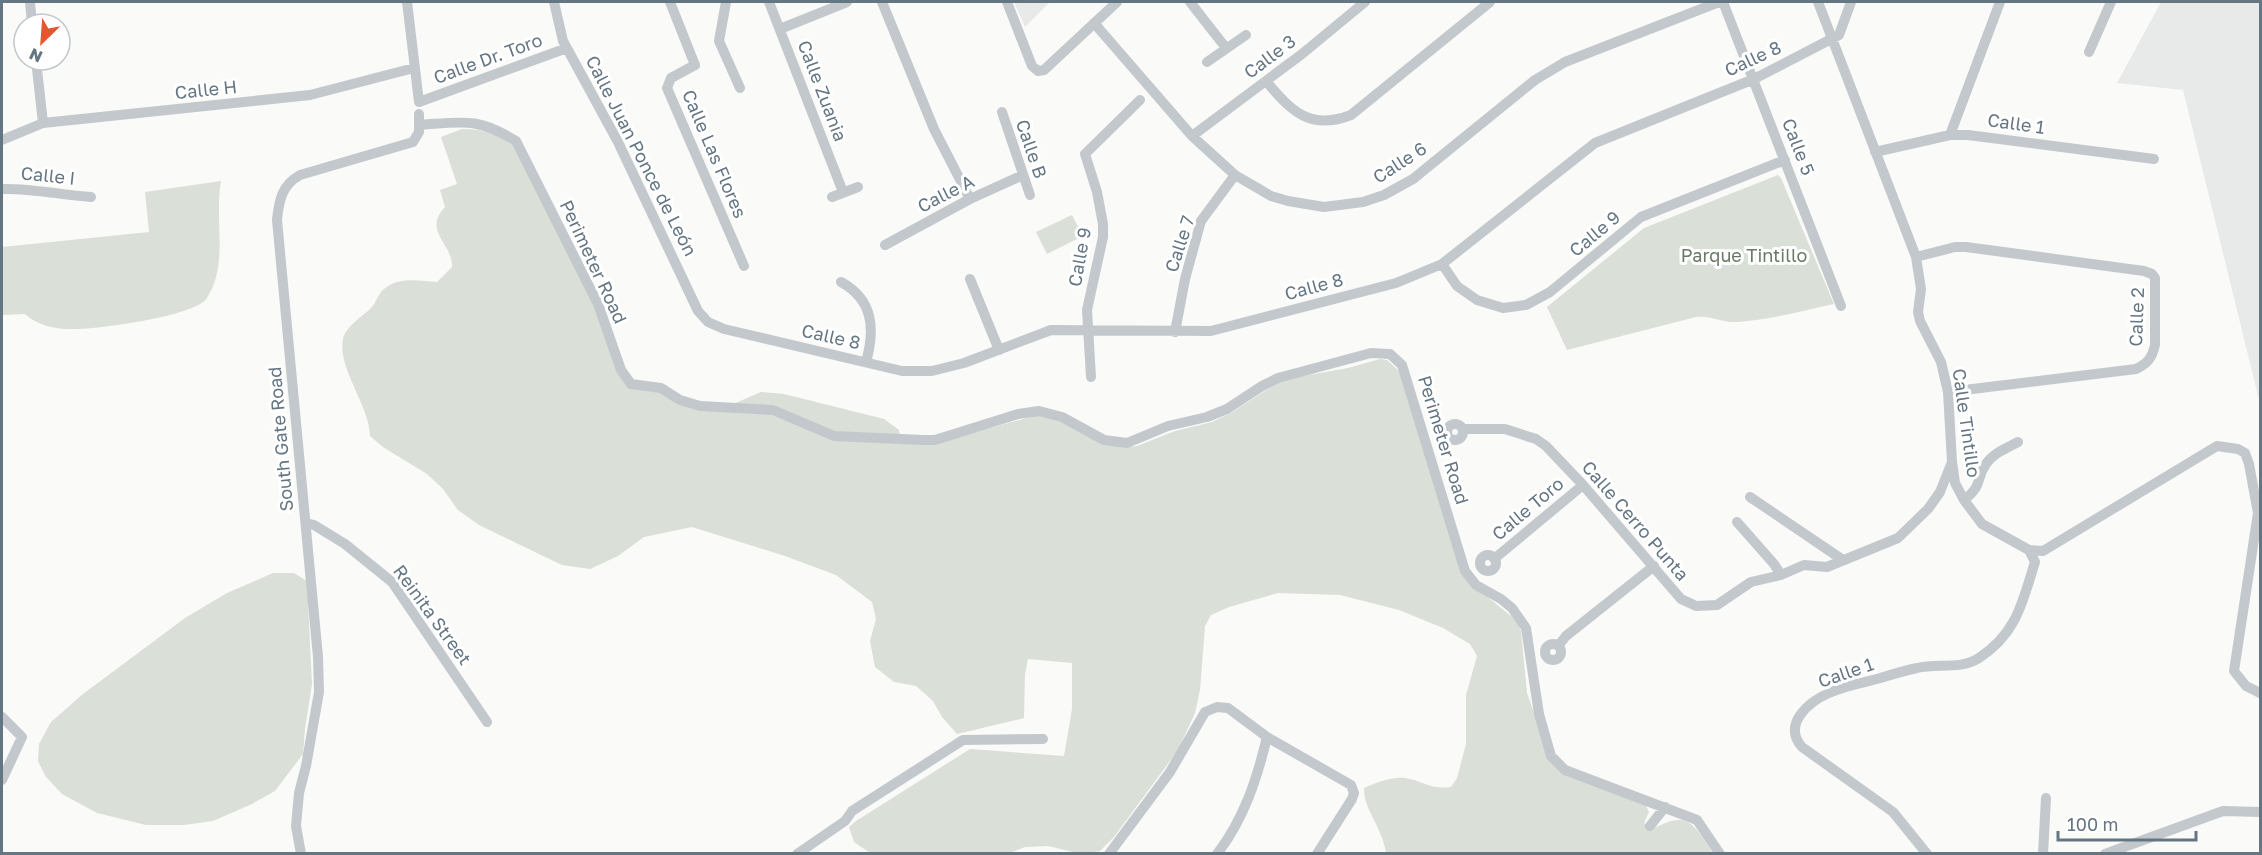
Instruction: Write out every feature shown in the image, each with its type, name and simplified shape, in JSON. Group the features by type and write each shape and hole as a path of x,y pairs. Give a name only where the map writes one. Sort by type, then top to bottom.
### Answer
{"street":[{"path":"407,2 414,68"},
{"name":"Calle Juan Ponce de León","path":"554,2 563,41 618,142 698,310 708,322"},
{"name":"Calle Las Flores","path":"670,2 695,65 671,78 667,88 744,266"},
{"path":"726,2 719,41 740,88"},
{"name":"Calle Zuania","path":"769,2 843,192"},
{"path":"780,29 847,2"},
{"path":"882,2 934,129 970,199"},
{"path":"1007,2 1032,66 1038,71 1044,70 1117,2"},
{"path":"1190,2 1226,48"},
{"name":"Calle 3","path":"1192,136 1266,81 1365,2"},
{"path":"1266,81 1302,116 1322,122 1340,119 1351,115 1490,2"},
{"name":"Calle 6","path":"1094,23 1192,136 1235,175 1271,196 1305,205 1339,206 1363,202 1384,195 1413,179 1535,80 1565,62 1721,2"},
{"name":"Calle 5","path":"1721,2 1754,79 1841,306"},
{"name":"Calle Tintillo","path":"1818,2 1916,256 1920,272 1921,289 1918,312 1920,321 1941,362 1948,392 1952,462 1956,483 1964,500 1982,524 2029,550"},
{"name":"Calle 8","path":"708,322 724,329 902,371 932,371 999,350 1051,330 1211,331 1396,283 1442,264 1595,143 1754,79 1839,35 1851,2"},
{"path":"1950,135 2000,2"},
{"path":"2089,52 2111,2"},
{"path":"1207,62 1246,35"},
{"name":"Calle Dr. Toro","path":"414,68 420,102 567,48"},
{"name":"Calle H","path":"2,140 44,123 310,95 414,68"},
{"path":"38,72 44,123"},
{"name":"Calle 9","path":"1092,377 1087,310 1102,237 1102,211 1085,154 1140,100"},
{"name":"Calle B","path":"1002,112 1030,195"},
{"name":"South Gate Road","path":"301,854 296,826 299,793 319,692 278,220 281,196 286,184 300,175 413,142 417,138 419,120"},
{"name":"Perimeter Road","path":"419,120 470,121 495,128 516,141 598,304 621,370 626,378 631,384 661,388 680,400 700,406 773,410 841,437 923,440 934,440 1018,414 1039,411 1062,417 1104,440 1127,443 1168,426 1207,417 1227,409 1278,378 1371,353 1390,354 1402,365 1465,571 1476,585 1512,608 1526,628 1539,714 1551,756 1565,770 1697,820 1720,854"},
{"name":"Calle 1","path":"1875,152 1950,135 1968,135 2154,159"},
{"name":"Calle 9","path":"1442,264 1457,286 1477,300 1503,308 1526,305 1550,292 1641,217 1785,160"},
{"name":"Calle A","path":"885,245 970,199 1023,175"},
{"name":"Calle 7","path":"1175,332 1185,279 1201,221 1235,175"},
{"path":"832,197 858,187"},
{"name":"Calle I","path":"2,189 91,197"},
{"name":"Calle 2","path":"1916,256 1955,247 1966,248 2144,270 2155,278 2155,345 2153,355 2144,365 2136,369 1948,392"},
{"path":"970,279 999,350"},
{"path":"841,282 853,288 861,299 870,320 872,340 866,362"},
{"name":"Calle Cerro Punta","path":"1463,429 1505,429 1536,439 1557,456 1681,599 1688,604 1702,607 1722,603 1751,582 1781,575 1804,565 1827,567 1898,538 1929,509 1940,492 1952,462"},
{"path":"1964,500 1977,490 1988,461 1994,454 2018,442"},
{"path":"2029,550 2043,551 2217,446 2238,448 2245,453 2249,464 2258,513 2234,671 2246,686 2260,693"},
{"name":"Calle Toro","path":"1494,559 1583,485"},
{"path":"1750,497 1843,560"},
{"path":"1737,522 1781,575"},
{"name":"Reinita Street","path":"306,523 314,525 345,544 392,582 487,722"},
{"name":"Calle 1","path":"1927,854 1893,812 1796,741 1794,732 1797,719 1802,711 1830,692 1918,667 1967,664 1980,657 2014,624 2035,562 2029,550"},
{"path":"1558,646 1566,636 1654,566"},
{"path":"1108,854 1170,772 1204,712 1217,707 1228,708 1268,737 1313,765 1348,781 1351,785 1354,794 1352,799 1317,854"},
{"path":"2,717 22,737 2,780"},
{"path":"1217,854 1227,841 1249,797 1268,737"},
{"path":"801,852 845,821 852,811 963,740 1043,739"},
{"path":"2043,854 2046,798"},
{"path":"1650,826 1665,807"},
{"path":"2105,854 2223,811 2260,810"}],"shaded area":[{"path":"1014,2 1050,2 1025,27"},
{"path":"2161,2 2260,2 2260,404 2183,90 2117,83"}],"green space":[{"path":"462,129 490,133 516,147 603,324 624,382 703,403 731,405 761,392 784,394 884,419 899,430 901,443 943,441 1041,414 1127,447 1137,446 1175,431 1212,422 1231,413 1277,383 1380,359 1387,360 1399,371 1473,585 1517,621 1521,631 1527,693 1539,727 1558,761 1646,806 1649,812 1644,823 1653,829 1674,820 1689,823 1701,835 1713,853 1385,853 1364,788 1396,778 1412,779 1438,787 1451,787 1457,778 1466,744 1466,695 1477,656 1470,644 1443,628 1399,610 1340,595 1278,593 1229,607 1211,615 1205,626 1200,690 1195,713 1178,750 1114,837 1100,851 1077,853 1048,846 1025,847 1007,854 870,853 854,842 849,827 970,749 1064,756 1072,709 1072,663 1028,659 1025,674 1024,718 957,734 942,717 933,701 916,686 894,682 875,667 870,641 876,619 872,602 836,575 785,556 692,527 644,537 618,556 590,569 562,565 479,525 458,510 443,489 427,474 383,447 370,436 365,412 345,362 342,350 343,339 351,326 371,308 382,291 390,285 409,280 437,282 452,267 448,251 437,231 437,224 445,207 440,190 457,184 441,137"},
{"name":"Parque Tintillo","path":"1778,175 1834,304 1749,321 1732,322 1696,317 1567,350 1547,307 1644,228"},
{"path":"221,181 217,270 214,285 207,298 199,304 167,316 88,328 55,328 36,322 25,314 2,315 2,247 149,232 145,192"},
{"path":"1072,215 1083,236 1047,254 1036,232"},
{"path":"273,573 294,573 307,581 312,684 303,754 275,791 213,821 184,825 146,825 97,813 62,794 46,777 38,761 39,744 51,722 83,694 185,618 227,593"}]}
